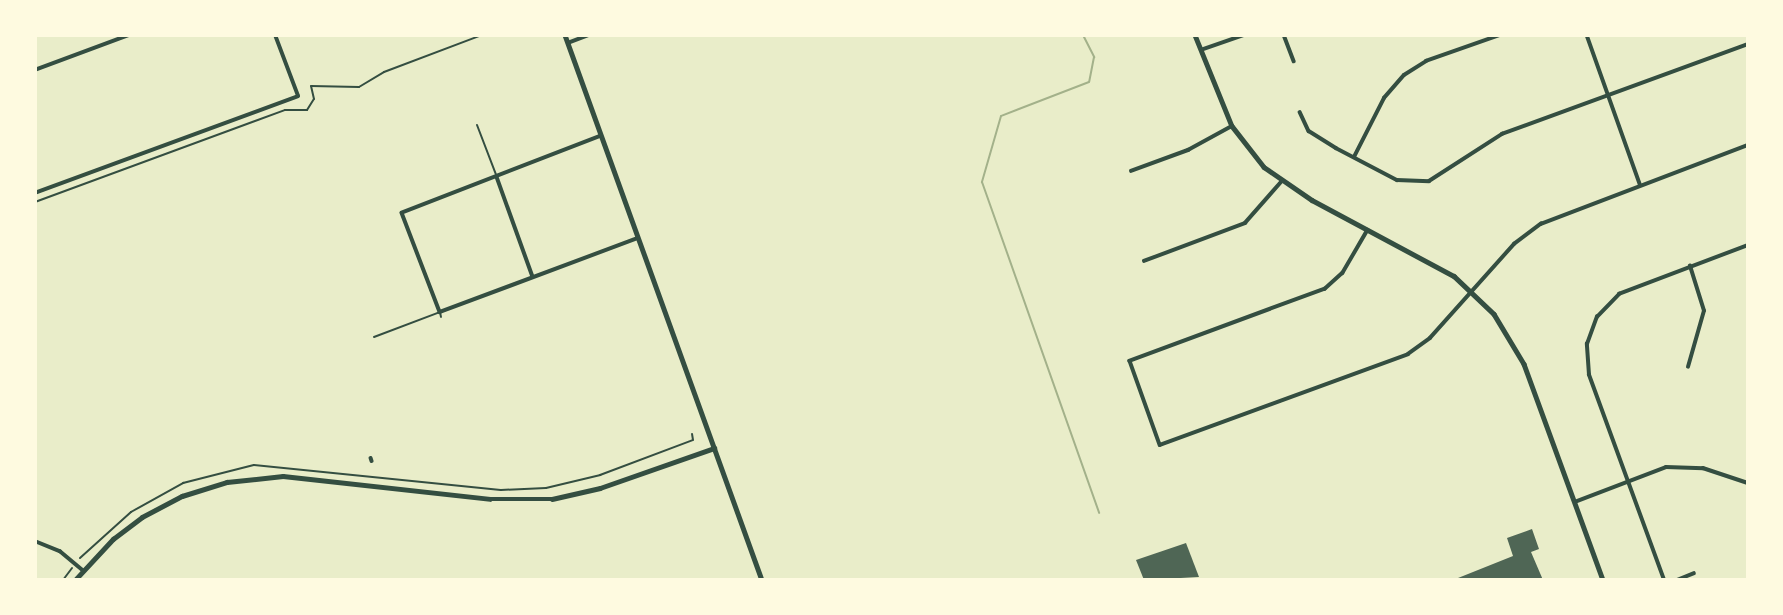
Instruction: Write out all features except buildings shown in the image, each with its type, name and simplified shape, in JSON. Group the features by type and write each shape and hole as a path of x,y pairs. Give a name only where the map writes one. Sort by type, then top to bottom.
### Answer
{"street":[{"path":"35,70 130,35"},
{"path":"35,193 298,96 275,35"},
{"path":"565,35 762,580"},
{"path":"568,43 589,35"},
{"path":"1195,35 1232,126 1282,182 1432,262 1473,291 1515,345 1603,580"},
{"path":"1201,50 1244,35"},
{"path":"1284,35 1294,61"},
{"path":"1354,157 1384,98 1404,75 1426,61 1500,35"},
{"path":"1587,35 1640,184"},
{"path":"1300,111 1309,131 1354,157 1397,180 1429,181 1502,134 1748,44"},
{"path":"1130,171 1188,150 1232,126"},
{"path":"601,136 402,213 440,315 638,238"},
{"path":"1368,230 1343,274 1325,289 1130,362 1160,445 1408,354 1430,338 1514,244 1541,224 1748,145"},
{"path":"497,177 533,278"},
{"path":"1144,261 1245,223 1282,182"},
{"path":"1664,580 1589,374 1589,336 1597,317 1619,293 1748,245"},
{"path":"1688,367 1704,312 1690,266"},
{"path":"75,580 142,517 182,496 228,482 283,476 490,499 552,499 600,488 714,447"},
{"path":"1575,502 1628,480 1676,466 1703,468 1748,482"},
{"path":"35,541 60,551 83,570"},
{"path":"1677,580 1694,573"}],"lane":[{"path":"477,125 497,177"},
{"path":"374,337 440,315"}],"path":[{"path":"35,202 285,110 307,110 314,99 312,86 359,87 384,72 482,35"}],"waterway":[{"path":"1083,35 1094,57 1089,82 1001,116 982,182 1099,513"}]}
